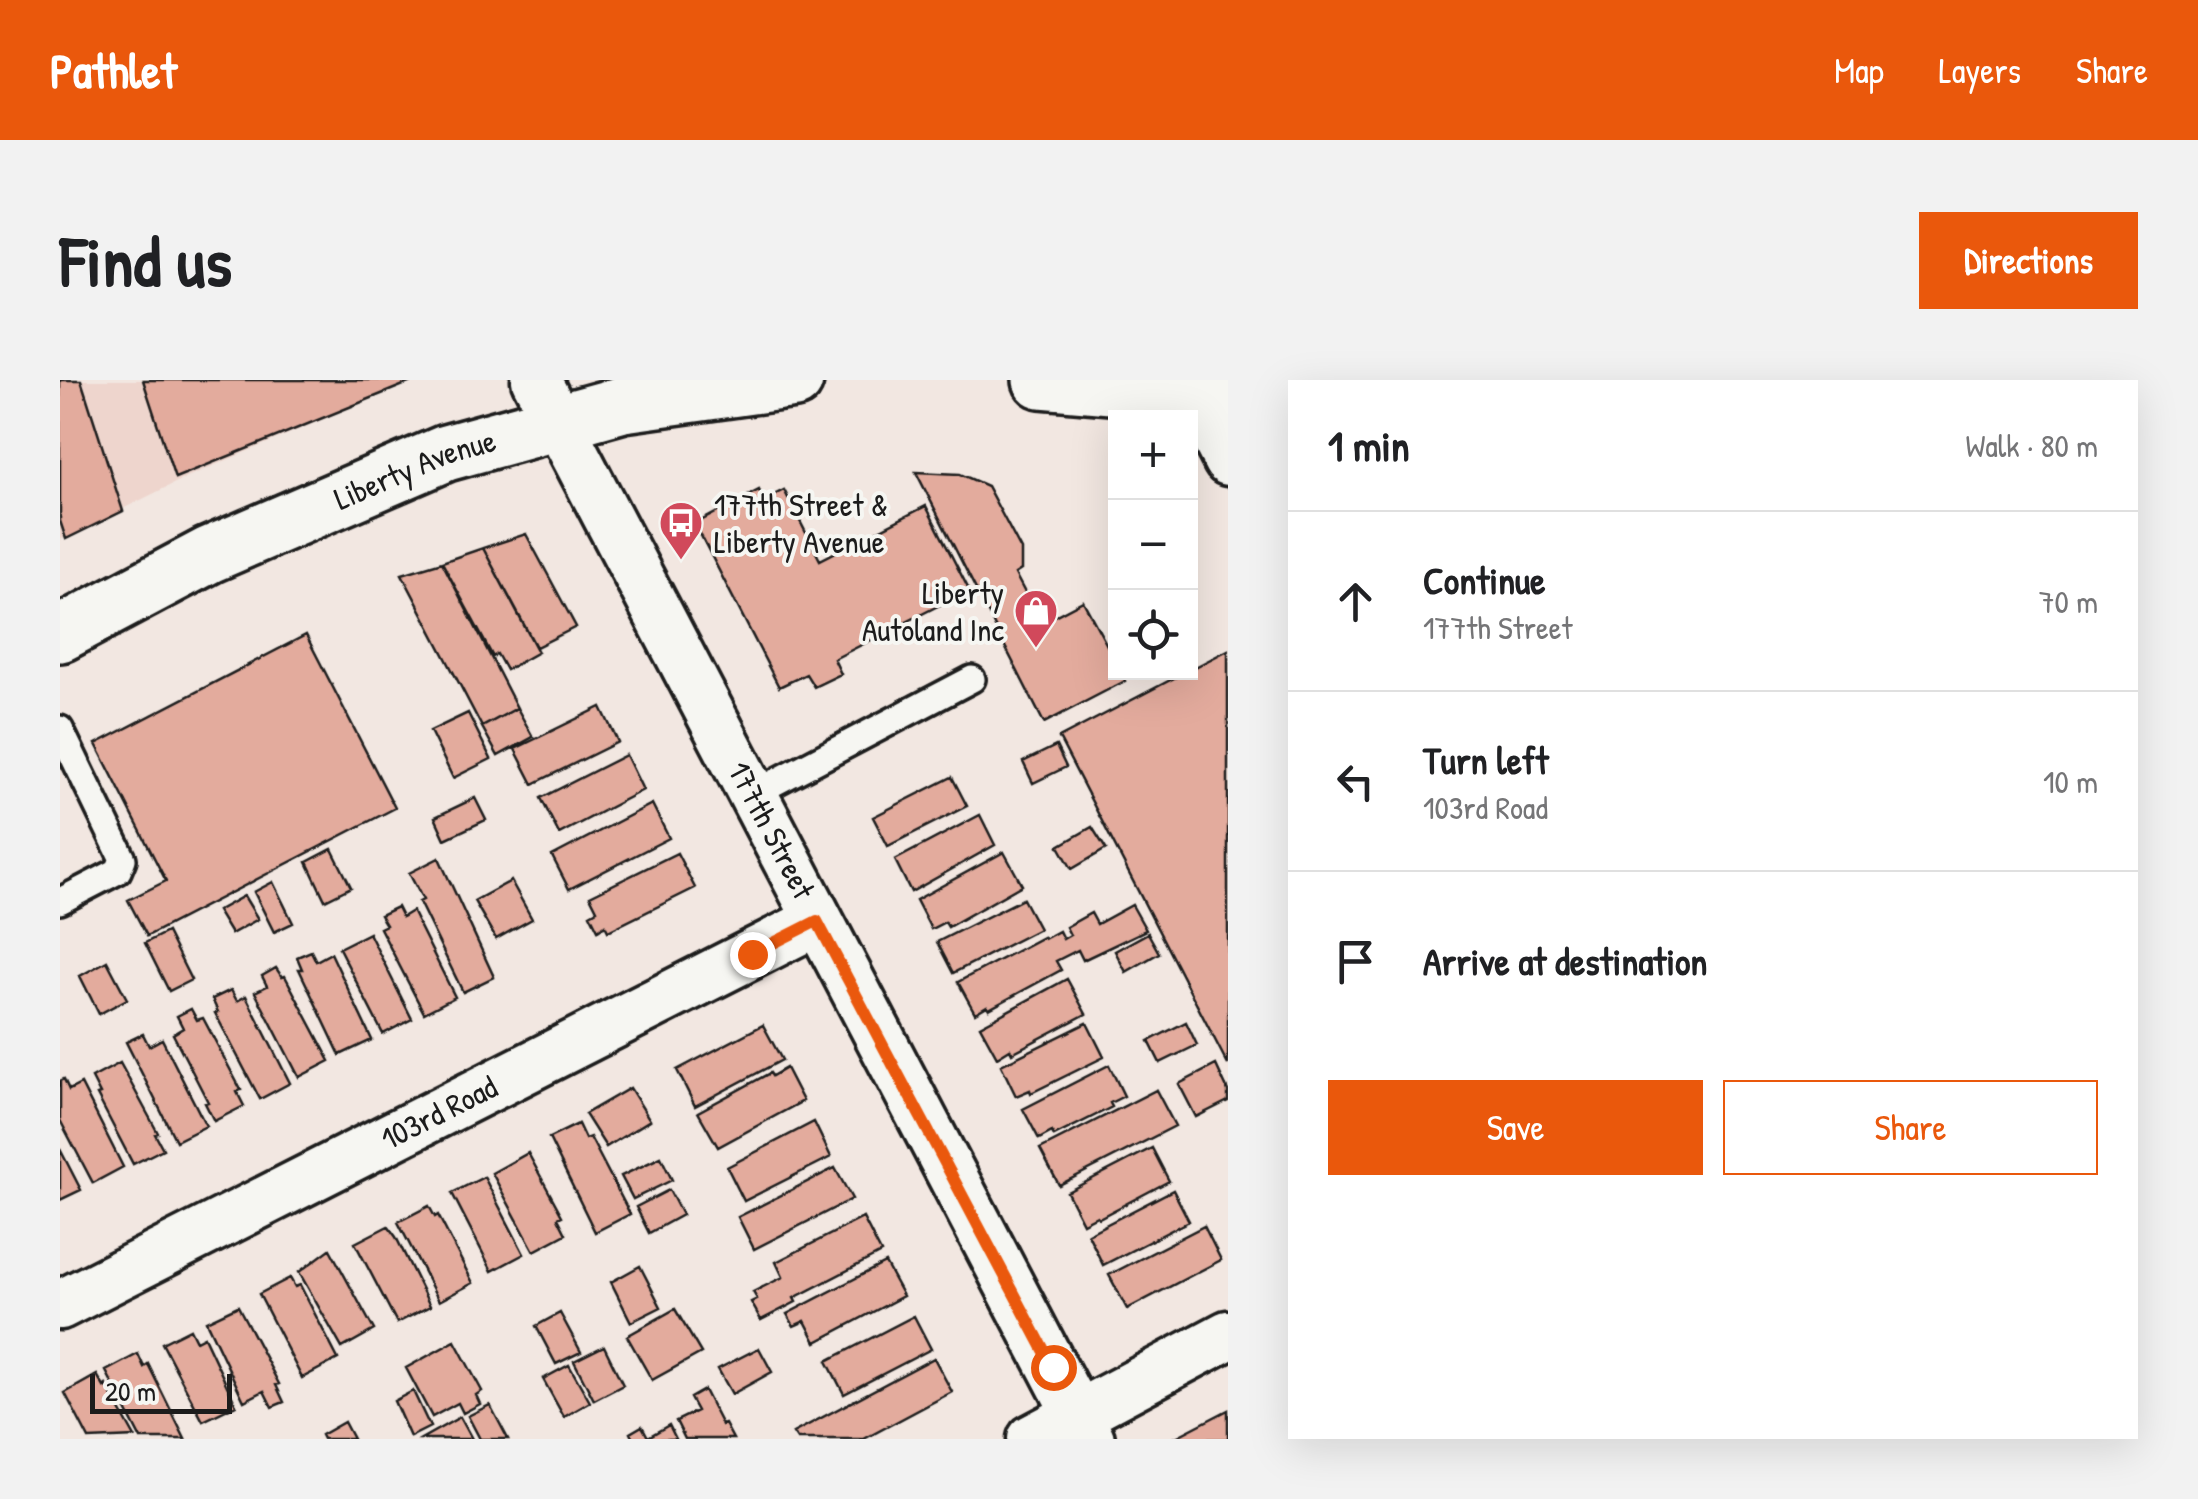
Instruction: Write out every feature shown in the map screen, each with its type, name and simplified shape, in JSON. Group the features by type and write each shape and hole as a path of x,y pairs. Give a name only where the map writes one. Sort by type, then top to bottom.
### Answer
{"main road":[{"name":"Liberty Avenue","path":"60,634 209,555 428,460 547,400 624,404 795,380"},
{"path":"1041,380 1211,394"}],"street":[{"path":"1211,394 1228,461"},
{"name":"177th Street","path":"547,400 1084,1427"},
{"name":"103rd Road","path":"60,1305 817,921"},
{"path":"1032,1439 1084,1427 1228,1334"}],"lane":[{"path":"752,795 972,679"},
{"path":"60,728 123,859 118,871 60,901"}],"shaded area":[{"path":"60,380 416,380 187,477 60,540"}],"building":[{"path":"60,380 81,380 123,511 66,539 60,521"},
{"path":"143,380 416,380 175,478"},
{"path":"916,472 960,474 987,486 1021,550 1021,570 1015,574 1041,623 1083,601 1108,647 1108,680 1125,681 1044,723"},
{"path":"759,490 764,500 784,490 820,560 926,506 969,590 834,659 841,674 814,687 806,674 779,687 695,524"},
{"path":"526,534 576,627 536,647 483,548"},
{"path":"483,548 538,652 506,670 497,654 493,657 442,562"},
{"path":"442,562 517,708 482,727 402,574"},
{"path":"306,635 395,808 147,936 128,900 166,881 96,744"},
{"path":"1228,650 1228,1065 1059,738 1170,680 1198,680 1198,666"},
{"path":"601,707 618,742 533,784 515,749"},
{"path":"517,708 533,737 498,756 482,727"},
{"path":"468,713 491,759 453,778 430,731"},
{"path":"1056,746 1066,767 1033,783 1023,762"},
{"path":"626,755 643,790 559,834 541,798"},
{"path":"952,777 967,806 888,846 873,817"},
{"path":"475,798 486,820 445,839 435,817"},
{"path":"652,804 669,838 569,889 552,856"},
{"path":"980,815 995,845 911,892 895,860"},
{"path":"1092,827 1106,849 1072,869 1059,846"},
{"path":"332,849 351,887 325,900 307,862"},
{"path":"1004,852 1022,885 948,927 945,922 931,929 916,900"},
{"path":"677,853 695,888 608,931 605,925 598,930 590,914 597,910 590,896"},
{"path":"439,858 494,977 463,992 409,873"},
{"path":"511,881 532,919 496,939 474,901"},
{"path":"273,882 293,923 274,932 254,892"},
{"path":"244,896 258,919 231,934 217,911"},
{"path":"1023,899 1039,929 953,973 937,942"},
{"path":"1132,905 1146,930 1083,960 1078,950 1056,961 1061,970 975,1013 958,982 1043,937 1059,931 1063,939 1070,935 1066,927 1091,913 1097,924"},
{"path":"397,907 402,917 412,911 455,997 424,1013 380,928 386,925 380,915"},
{"path":"167,932 191,980 169,991 145,943"},
{"path":"369,933 412,1019 383,1034 339,948"},
{"path":"1148,933 1159,953 1126,972 1115,951"},
{"path":"311,951 316,961 331,953 372,1040 340,1055 299,969 297,957"},
{"path":"107,961 127,999 99,1014 80,976"},
{"path":"276,968 285,976 330,1061 299,1077 255,992 267,986 262,976"},
{"path":"1067,979 1086,1014 997,1057 980,1026"},
{"path":"231,990 237,1001 246,996 290,1083 260,1099 215,1013 218,1012 212,999"},
{"path":"191,1009 197,1020 203,1018 241,1090 237,1092 244,1106 214,1121 173,1034 183,1028 177,1016"},
{"path":"1186,1022 1197,1045 1160,1063 1149,1041"},
{"path":"1087,1023 1104,1057 1031,1093 1030,1090 1016,1096 1001,1065"},
{"path":"763,1025 782,1060 695,1106 677,1070"},
{"path":"143,1034 149,1046 162,1039 206,1126 176,1141 126,1042"},
{"path":"120,1063 163,1149 133,1164 92,1078"},
{"path":"1109,1065 1124,1096 1110,1103 1112,1107 1054,1136 1052,1132 1039,1139 1023,1109"},
{"path":"1216,1065 1228,1091 1228,1101 1196,1117 1179,1084"},
{"path":"786,1068 803,1101 718,1147 698,1112"},
{"path":"64,1079 69,1090 81,1084 123,1167 93,1183 60,1120 60,1081"},
{"path":"630,1088 650,1120 606,1147 585,1114"},
{"path":"1156,1090 1175,1126 1059,1185 1040,1149"},
{"path":"814,1122 831,1157 744,1201 727,1167"},
{"path":"578,1124 585,1139 590,1137 630,1214 595,1232 549,1138"},
{"path":"1152,1148 1169,1181 1083,1223 1067,1192"},
{"path":"60,1149 81,1190 60,1200"},
{"path":"528,1153 562,1216 558,1218 566,1234 534,1251 492,1173"},
{"path":"661,1157 672,1180 633,1199 621,1176"},
{"path":"835,1168 852,1199 754,1249 738,1217"},
{"path":"484,1177 524,1254 492,1271 452,1193"},
{"path":"669,1190 682,1215 649,1233 636,1207"},
{"path":"1173,1190 1189,1221 1103,1265 1088,1234"},
{"path":"429,1206 435,1217 438,1215 473,1283 439,1301 398,1222"},
{"path":"863,1218 881,1253 794,1298 796,1302 761,1320 751,1302 757,1299 753,1292 783,1277 776,1262"},
{"path":"388,1226 430,1306 397,1323 355,1243"},
{"path":"1204,1226 1221,1260 1127,1309 1109,1275"},
{"path":"330,1249 374,1330 342,1348 299,1272"},
{"path":"885,1263 903,1296 816,1342 805,1321 794,1326 787,1314"},
{"path":"640,1266 661,1307 631,1322 611,1282"},
{"path":"290,1278 295,1287 300,1285 338,1359 302,1378 259,1294"},
{"path":"238,1306 279,1384 276,1385 284,1402 272,1407 264,1391 244,1401 206,1321"},
{"path":"675,1309 701,1353 652,1380 627,1336"},
{"path":"560,1313 581,1352 556,1364 536,1326"},
{"path":"914,1316 931,1349 844,1394 827,1361"},
{"path":"190,1329 196,1341 204,1337 236,1405 203,1421 162,1343"},
{"path":"455,1341 482,1391 476,1395 480,1404 463,1413 458,1403 432,1417 406,1368"},
{"path":"604,1346 623,1385 594,1400 574,1361"},
{"path":"759,1348 772,1372 732,1394 718,1369"},
{"path":"138,1354 144,1367 148,1364 185,1439 141,1439 106,1371"},
{"path":"934,1358 952,1392 864,1439 797,1439 793,1433"},
{"path":"569,1365 590,1402 564,1417 543,1379"},
{"path":"97,1375 135,1437 89,1439 65,1393"},
{"path":"704,1390 733,1439 685,1439 676,1421 697,1411 690,1398"},
{"path":"413,1391 430,1427 410,1437 394,1401"},
{"path":"490,1405 508,1439 480,1439 468,1416"},
{"path":"1228,1410 1228,1439 1172,1439"},
{"path":"460,1417 472,1439 421,1439"},
{"path":"344,1422 353,1439 323,1439 321,1435"},
{"path":"669,1425 676,1439 633,1439 630,1433 642,1426 648,1437"}],"place":[{"name":"177th Street & Liberty Avenue","path":"681,561"},
{"name":"Liberty Autoland Inc","path":"1036,649"}],"route":[{"path":"752,954 817,921 1053,1367"}]}
